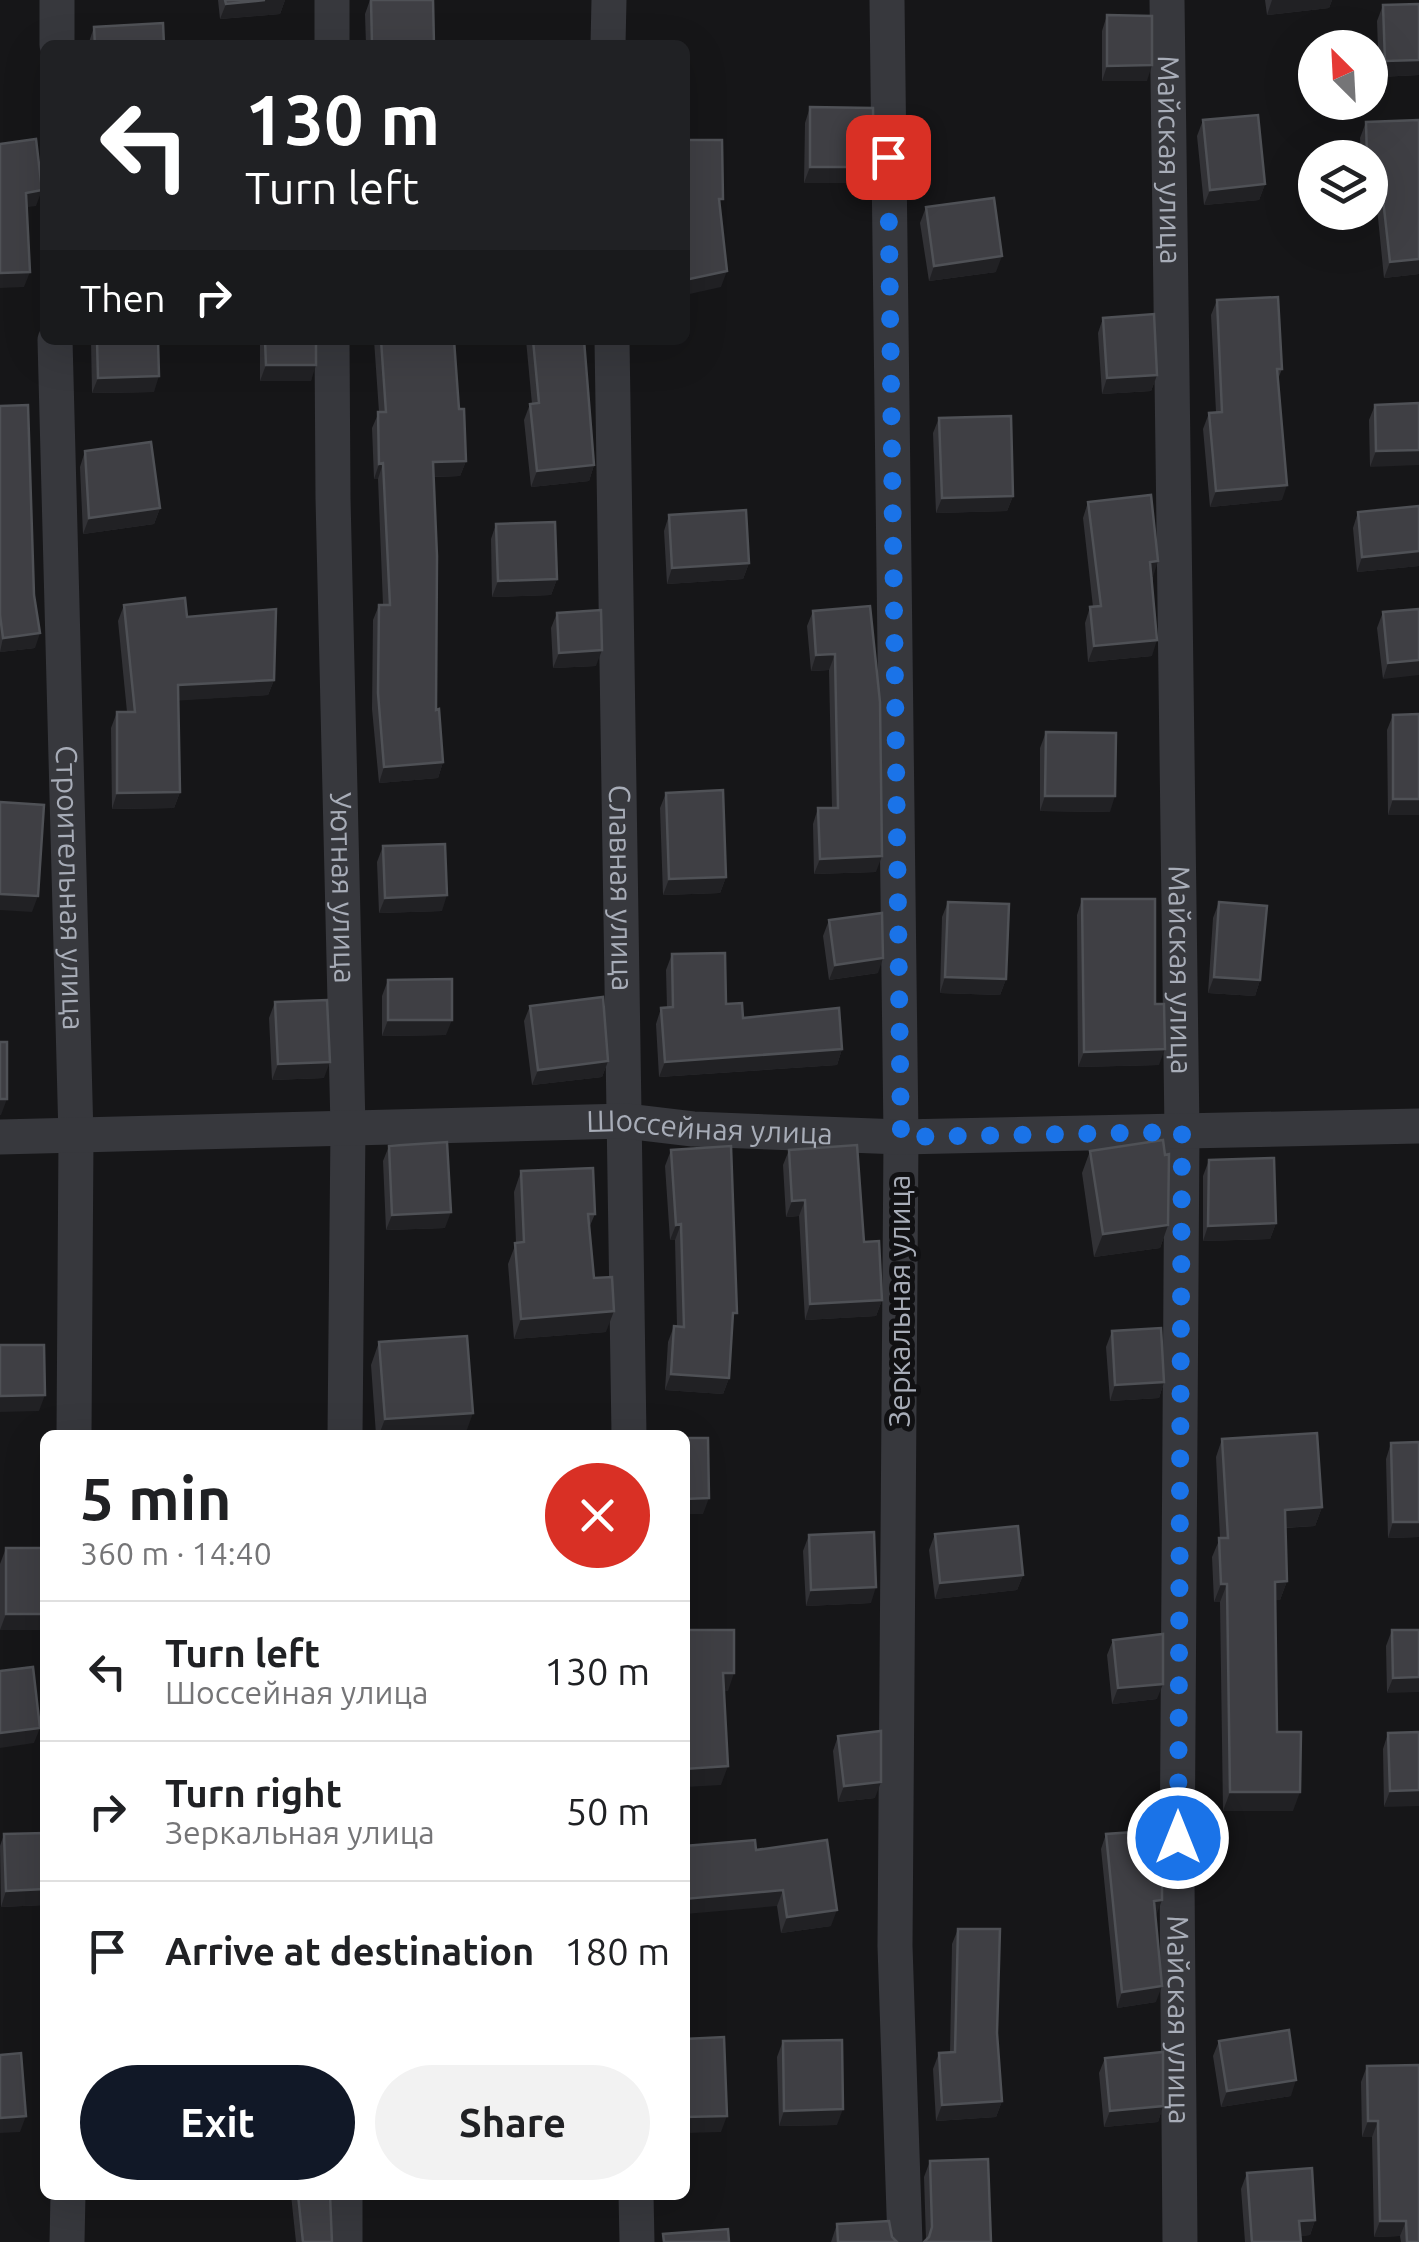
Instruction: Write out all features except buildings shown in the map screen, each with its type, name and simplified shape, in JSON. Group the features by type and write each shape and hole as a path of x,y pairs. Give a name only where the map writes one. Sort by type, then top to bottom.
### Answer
{"street":[{"path":"57,0 57,40"},
{"path":"332,0 332,40"},
{"path":"608,40 609,0"},
{"name":"Зеркальная улица","path":"887,0 901,1137 895,1946 905,2242"},
{"name":"Майская улица","path":"1166,0 1182,1132 1177,1858 1180,2242"},
{"name":"Строительная улица","path":"55,345 76,1137 74,1430"},
{"name":"Уютная улица","path":"332,345 348,1127 344,1430"},
{"name":"Славная улица","path":"612,345 629,1430"},
{"name":"Шоссейная улица","path":"0,1136 626,1121 693,1129 901,1137 1419,1126"},
{"path":"67,2242 68,2200"},
{"path":"345,2200 346,2242"},
{"path":"636,2200 636,2242"}],"route":[{"path":"888,157 901,1137 1182,1132 1178,1838"}]}
